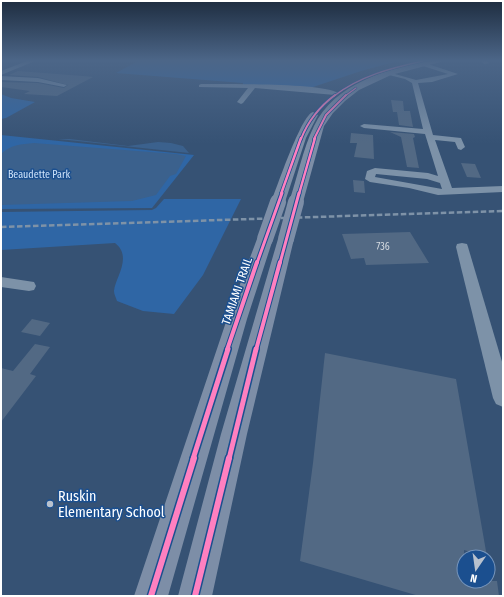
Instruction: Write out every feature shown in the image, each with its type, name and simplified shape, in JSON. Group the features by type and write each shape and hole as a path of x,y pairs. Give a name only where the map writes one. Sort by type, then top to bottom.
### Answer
{"main road":[{"name":"TAMIAMI TRAIL","path":"195,596 236,426 275,239 278,202 306,125 319,107 335,93 343,89"},
{"name":"TAMIAMI TRAIL","path":"151,596 237,319 275,239 296,202 315,137 324,116 346,95 356,89"}],"street":[{"path":"241,102 251,89"},
{"path":"297,89 335,93"},
{"path":"416,89 429,135 447,186 447,192 438,192 409,185 370,179 371,173 375,171 428,176 447,186 503,189"},
{"path":"364,126 458,140"},
{"path":"462,247 503,398"},
{"path":"1,282 29,286"}],"green space":[{"path":"1,94 11,98 35,102 6,118 1,119"},
{"name":"Beaudette Park","path":"1,135 194,155 152,208 1,209"},
{"path":"164,199 241,199 203,275 174,314 143,311 117,301 114,291 122,267 123,255 115,243 1,250 1,212 152,210 156,208"}],"shaded area":[{"path":"58,139 128,146 158,142 171,143 183,146 189,153"},
{"name":"Beaudette Park","path":"34,143 186,156 176,174 170,176 156,195 132,201 1,205 1,154 12,147"}],"building":[{"path":"14,89 71,89 57,96 24,94 30,91"},
{"path":"391,100 403,101 404,111 410,111 413,127 399,125 397,112 393,112"},
{"path":"390,132 414,134 415,137 413,138 419,168 407,167 401,137"},
{"path":"351,133 373,135 374,159 354,157 357,143 350,143"},
{"path":"461,163 475,164 481,178 467,177"},
{"path":"353,180 364,181 365,193 354,192"},
{"path":"410,232 429,263 366,265 364,258 351,259 342,234"},
{"path":"32,319 50,323 40,336 21,332"},
{"path":"35,344 50,347 30,374 36,376 1,422 1,368 13,371"},
{"path":"325,353 456,379 486,549 456,549 456,589 496,589 497,581 499,596 419,596 300,561 313,463"}],"railway":[{"path":"1,227 503,211"}],"cycle path":[{"path":"151,596 237,319 306,125 329,99 344,89"},
{"path":"195,596 257,344 315,137 326,115 336,103 355,89"}],"place":[{"name":"Ruskin Elementary School","path":"50,504"}]}
